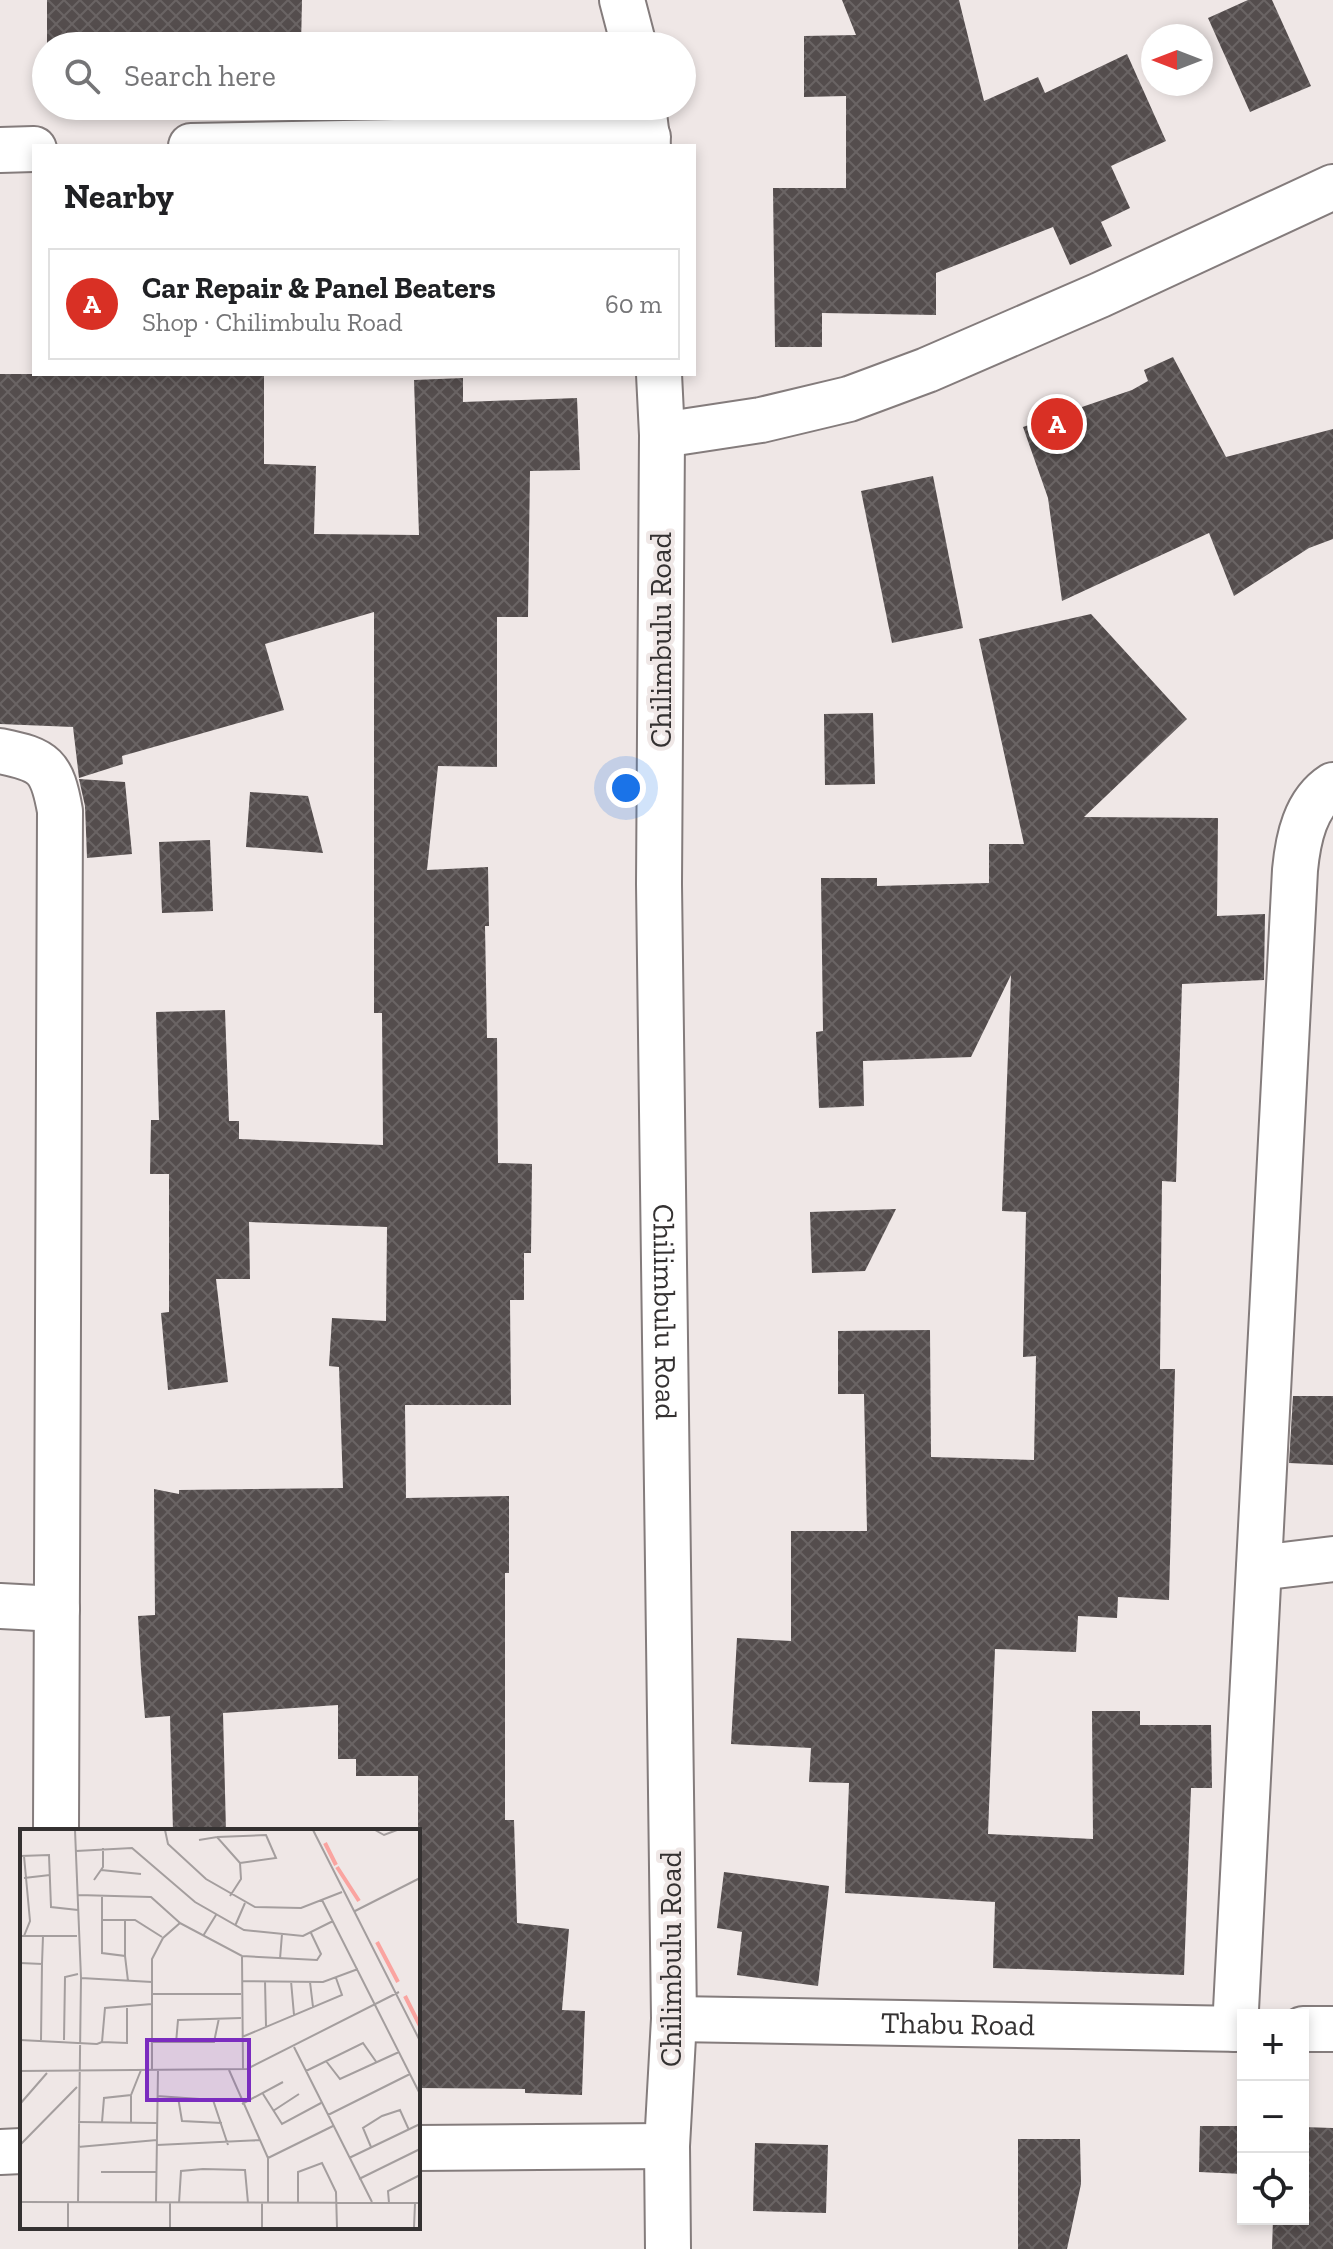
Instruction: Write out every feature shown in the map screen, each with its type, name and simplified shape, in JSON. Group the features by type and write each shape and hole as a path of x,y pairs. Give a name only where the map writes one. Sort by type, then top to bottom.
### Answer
{"street":[{"path":"622,0 630,32"},
{"path":"248,144 646,130"},
{"path":"0,150 32,149"},
{"path":"662,435 761,420 849,399 927,370 1100,295 1333,187"},
{"name":"Chilimbulu Road","path":"659,376 662,435 659,884 674,2019 667,2146 668,2249"},
{"path":"0,751 28,757 45,768 55,782 60,811 56,1829"},
{"path":"1240,2009 1259,1568 1297,840 1321,793 1333,785"},
{"path":"1259,1568 1333,1559"},
{"path":"0,1606 57,1609"},
{"name":"Thabu Road","path":"674,2019 1237,2029"},
{"path":"1309,2029 1333,2029"},
{"path":"420,2148 667,2146"},
{"path":"0,2152 20,2151"}],"building":[{"path":"47,0 302,0 301,32 47,32"},
{"path":"842,0 959,0 984,101 1038,77 1045,93 1127,54 1141,85 1141,96 1146,96 1166,141 1111,166 1130,208 1101,222 1112,246 1070,265 1053,227 936,273 936,315 822,313 822,347 775,347 773,188 846,188 846,96 804,97 804,36 856,35"},
{"path":"1248,0 1272,0 1311,86 1250,112 1208,18"},
{"path":"1173,357 1226,457 1333,429 1333,539 1309,548 1234,596 1209,533 1062,601 1048,498 1023,427 1132,390 1148,381 1144,370"},
{"path":"0,374 264,376 264,464 316,466 314,534 419,535 414,380 463,378 463,402 577,398 580,470 530,471 528,617 497,617 497,767 438,766 427,870 488,867 489,926 485,926 487,1038 497,1038 498,1163 532,1164 531,1253 524,1253 524,1300 510,1300 511,1405 405,1405 406,1498 509,1496 509,1573 505,1573 505,1820 514,1820 517,1923 569,1929 562,2010 585,2011 582,2095 525,2093 525,2089 420,2088 418,1776 356,1776 356,1759 338,1759 338,1705 223,1713 226,1829 173,1829 170,1716 145,1718 138,1616 155,1615 154,1489 179,1494 179,1490 343,1488 339,1367 329,1366 332,1318 386,1321 387,1227 249,1222 250,1279 216,1279 228,1382 168,1390 161,1313 169,1312 169,1174 150,1174 151,1120 159,1120 156,1012 225,1010 229,1121 239,1121 239,1139 383,1145 382,1013 374,1013 374,612 265,644 284,710 122,756 123,764 79,778 73,727 0,724"},
{"path":"933,476 963,628 892,643 861,491"},
{"path":"1091,614 1187,719 1084,817 1218,818 1217,916 1265,914 1264,980 1182,984 1176,1182 1162,1181 1160,1369 1175,1369 1169,1600 1118,1597 1117,1618 1078,1616 1076,1652 995,1649 988,1834 1093,1839 1092,1711 1140,1711 1140,1725 1211,1725 1212,1788 1191,1788 1184,1975 993,1968 995,1902 845,1893 849,1783 809,1782 811,1748 731,1744 737,1638 791,1641 791,1531 867,1531 864,1394 838,1394 838,1331 930,1330 931,1457 1034,1460 1036,1356 1023,1357 1026,1212 1002,1211 1011,975 971,1057 863,1061 864,1106 819,1108 816,1032 823,1031 821,878 877,878 877,886 989,883 989,844 1024,844 979,639"},
{"path":"873,713 875,784 825,785 824,714"},
{"path":"79,779 125,782 132,854 87,858 85,806"},
{"path":"250,792 308,796 323,853 246,847"},
{"path":"210,840 213,911 162,913 159,842"},
{"path":"896,1209 865,1271 812,1273 810,1212"},
{"path":"1293,1396 1333,1396 1333,1465 1289,1463"},
{"path":"724,1872 829,1886 818,1986 737,1975 742,1932 717,1928"},
{"path":"1200,2126 1237,2126 1237,2174 1199,2172"},
{"path":"1309,2127 1333,2128 1333,2249 1272,2249 1273,2225 1309,2225"},
{"path":"1018,2139 1080,2139 1081,2184 1067,2249 1018,2249"},
{"path":"755,2143 828,2145 826,2213 753,2211"}],"place":[{"name":"Car Repair & Panel Beaters","path":"1057,424"}]}
